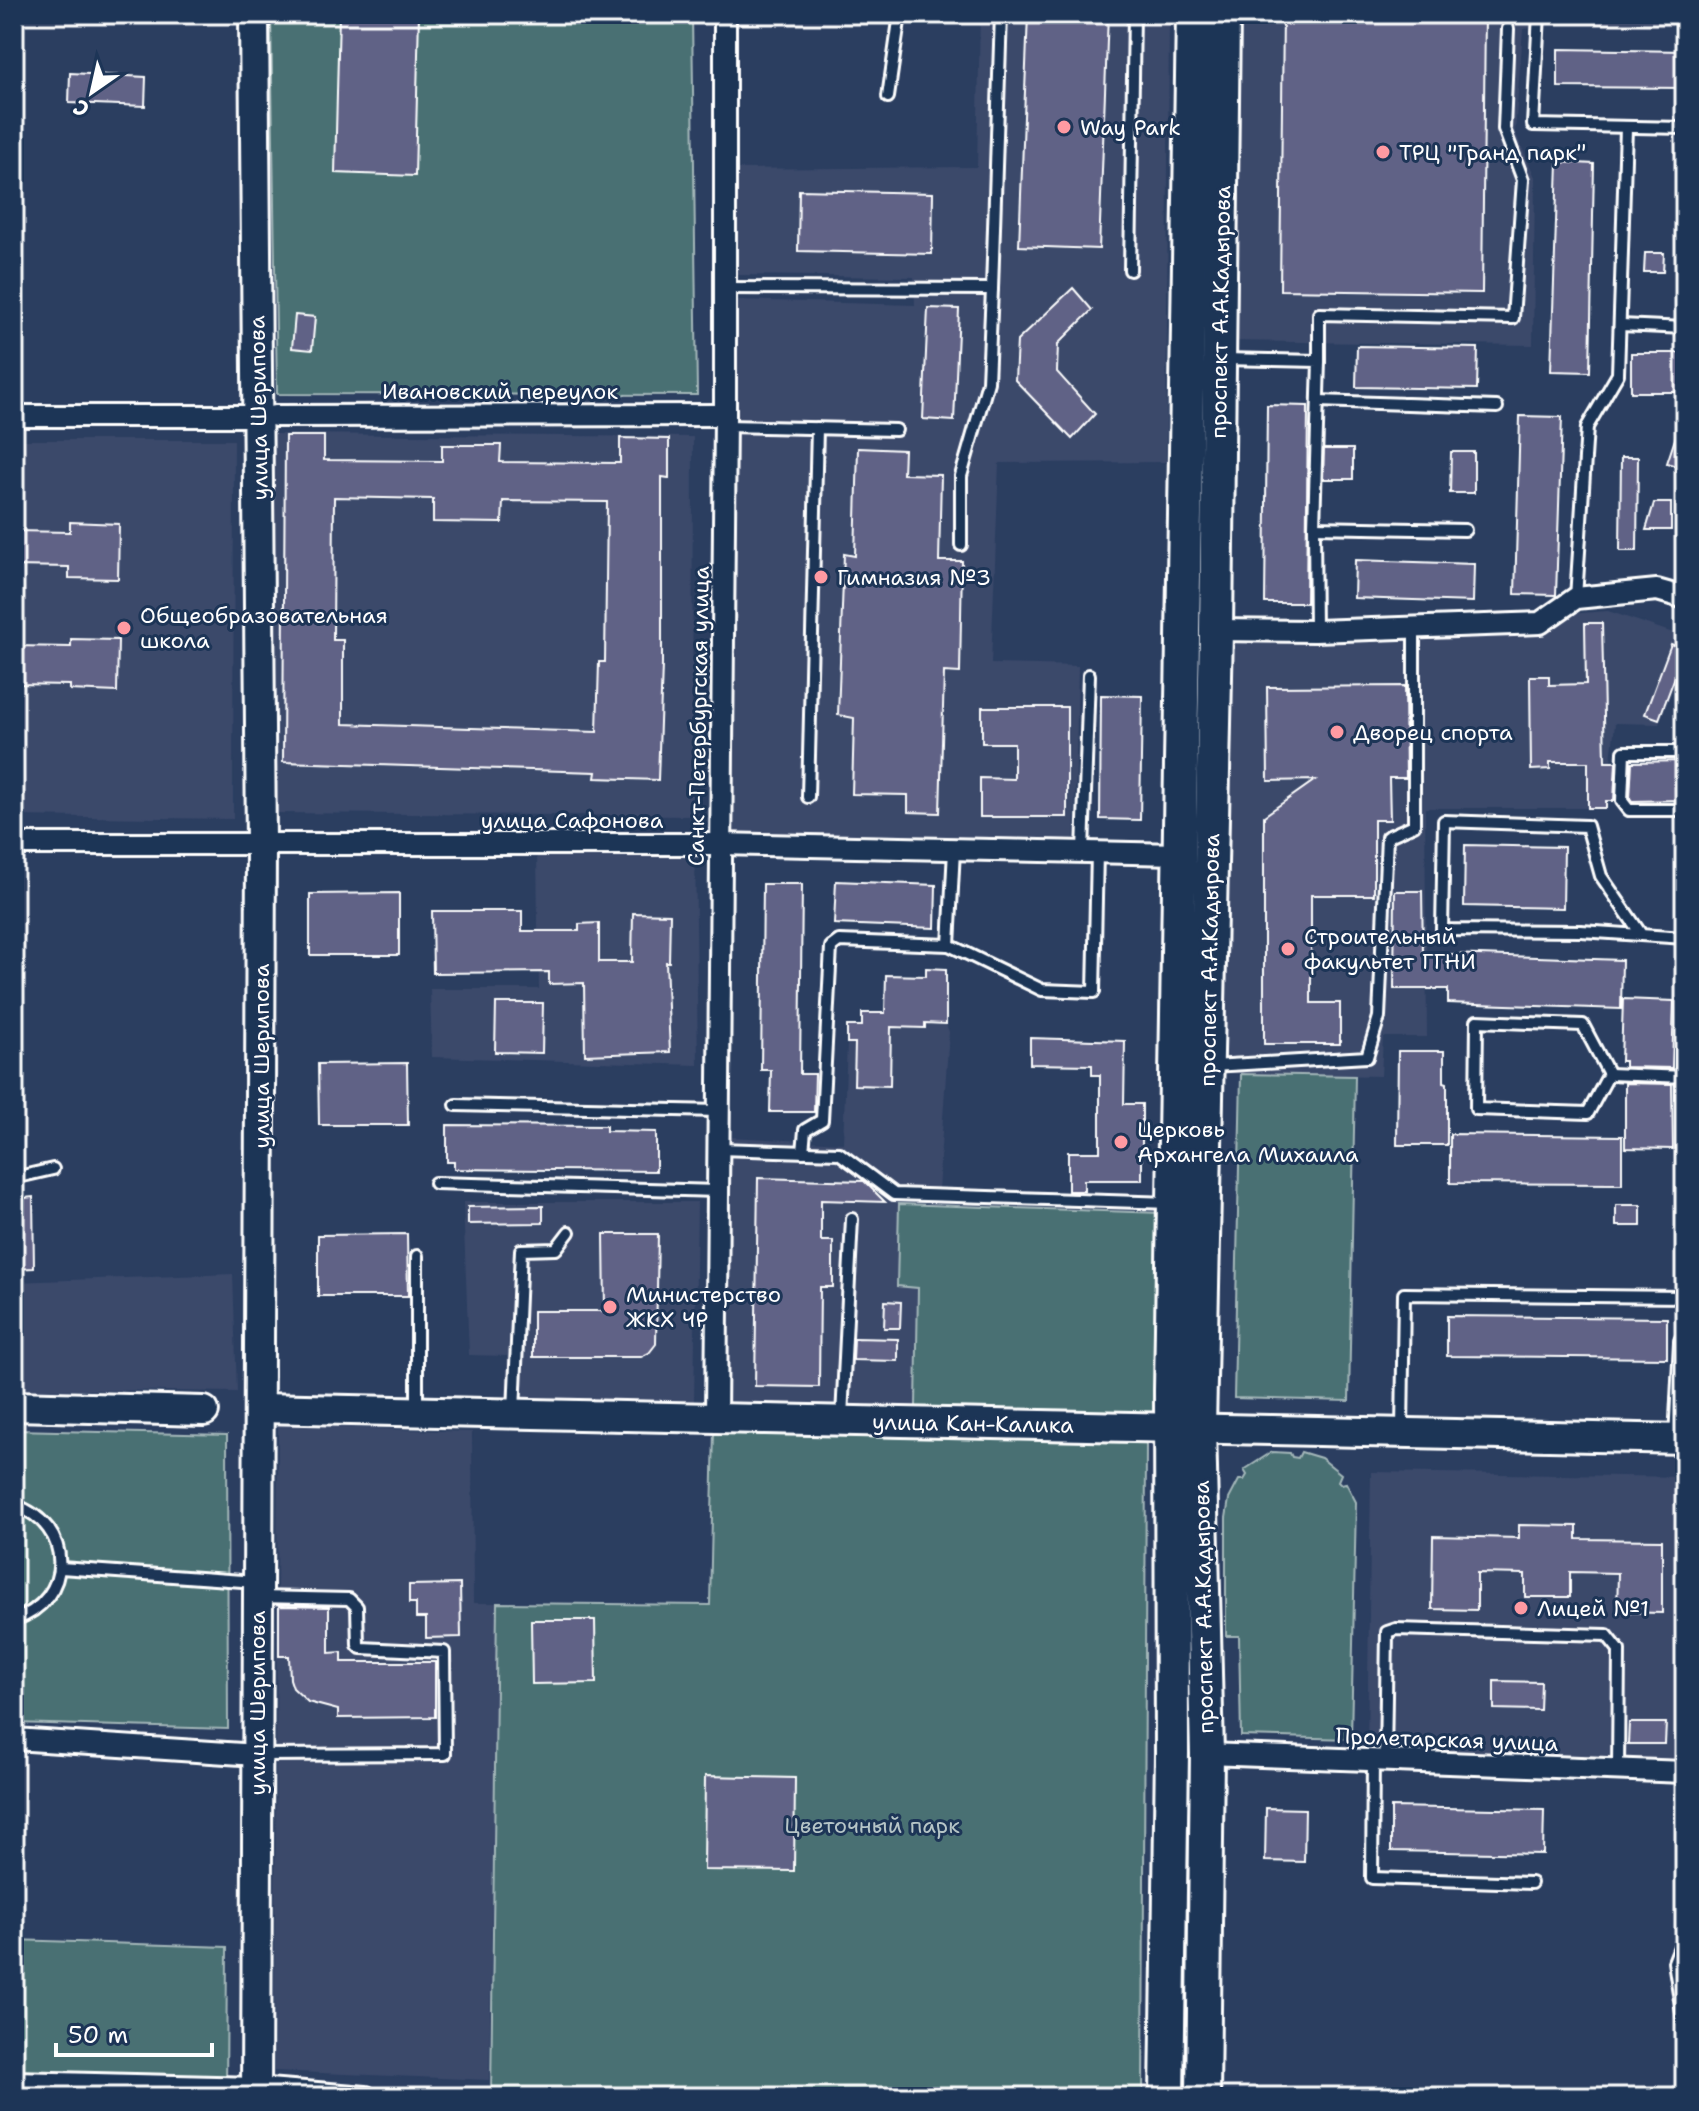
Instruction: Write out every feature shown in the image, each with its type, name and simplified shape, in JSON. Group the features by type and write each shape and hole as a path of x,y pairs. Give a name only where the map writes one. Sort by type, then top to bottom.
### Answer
{"main road":[{"name":"улица Шерипова","path":"254,14 267,416 261,845 256,2092"},
{"name":"проспект А.А.Кадырова","path":"1193,14 1174,1203 1185,1427 1207,1754 1203,2097"},
{"name":"проспект А.А.Кадырова","path":"1167,2097 1172,1753 1185,1427 1207,1067 1223,14"},
{"path":"14,1406 204,1411"},
{"name":"улица Кан-Калика","path":"260,1408 1683,1438"}],"street":[{"name":"Санкт-Петербургская улица","path":"716,1418 725,420 725,14"},
{"name":"Ивановский переулок","path":"14,416 725,420"},
{"path":"1216,630 1315,631 1540,623 1576,598 1657,590 1685,598"},
{"name":"улица Сафонова","path":"14,844 720,844 1178,854"},
{"path":"1683,1438 1685,1342"},
{"path":"14,1739 257,1755"},
{"name":"Пролетарская улица","path":"1207,1754 1685,1772"},
{"path":"14,2082 366,2097"}],"lane":[{"path":"888,97 900,14"},
{"path":"961,545 961,476 988,382 1001,14"},
{"path":"1130,270 1134,14"},
{"path":"1539,14 1533,125 1685,128"},
{"path":"1315,631 1319,314 1513,318 1523,180 1504,129 1508,29"},
{"path":"1576,598 1587,427 1618,374 1626,128"},
{"path":"725,288 992,289"},
{"path":"1621,325 1685,328"},
{"path":"1220,359 1319,361"},
{"path":"1318,401 1497,407"},
{"path":"725,420 817,428 896,430"},
{"path":"808,797 817,428"},
{"path":"1314,527 1465,530"},
{"path":"1207,1067 1367,1057 1379,1017 1387,837 1414,825 1414,628"},
{"path":"803,1152 805,1130 822,1120 831,947 839,941 949,945 1042,990 1094,992 1089,675"},
{"path":"1685,752 1624,752 1622,801 1629,810 1685,810"},
{"path":"1641,934 1601,876 1587,826 1444,821 1442,930 1641,934 1685,938"},
{"path":"949,945 954,850"},
{"path":"1477,1021 1583,1025 1609,1074 1588,1113 1476,1109 1477,1021"},
{"path":"1609,1074 1685,1077"},
{"path":"456,1105 719,1111"},
{"path":"719,1149 839,1153 894,1194 1174,1203"},
{"path":"14,1178 53,1169"},
{"path":"435,1183 718,1191"},
{"path":"841,1420 852,1219"},
{"path":"514,1414 521,1250 556,1249 569,1232"},
{"path":"417,1256 417,1412"},
{"path":"1402,1432 1404,1294 1685,1297"},
{"path":"14,1505 35,1515 46,1525 58,1548 61,1568 42,1602 28,1614 14,1620"},
{"path":"61,1568 349,1599 357,1607 358,1645 361,1648 444,1652 445,1754 257,1755"},
{"path":"1531,1883 1372,1878 1387,1632 1396,1629 1607,1635 1619,1650 1618,1770"},
{"path":"1685,1934 1674,1962 1685,2031"}],"shaded area":[{"path":"980,14 1169,14 1166,462 999,463 991,664 1078,666 1074,858 732,849 732,300 915,305 914,277 736,275 734,169 977,167"},
{"path":"1235,14 1685,14 1685,27 1561,24 1523,29 1515,132 1535,177 1533,345 1229,341"},
{"path":"274,434 693,437 692,816 273,813"},
{"name":"Общеобразовательная школа","path":"14,440 234,440 233,819 14,816"},
{"path":"1608,611 1685,637 1685,658 1659,724 1615,723 1606,808 1425,808 1427,1037 1383,1037 1381,1076 1221,1073 1228,639"},
{"path":"695,851 698,1065 432,1057 430,989 539,989 537,854"},
{"path":"925,1023 946,1024 949,1032 938,1190 901,1187 899,1204 897,1286 918,1287 916,1408 728,1401 729,1137 843,1143 847,1043 873,1044 873,1027 925,1028"},
{"path":"463,1202 697,1202 694,1403 506,1401 507,1356 469,1355"},
{"path":"233,1274 237,1392 14,1389 14,1282"},
{"path":"278,1425 472,1432 473,1603 497,1603 489,2080 274,2071"},
{"name":"Лицей №1","path":"1371,1472 1685,1477 1685,1759 1367,1752"}],"green space":[{"path":"271,14 692,14 697,395 277,394"},
{"path":"1241,1074 1355,1076 1349,1401 1234,1398"},
{"path":"899,1204 1162,1213 1158,1413 916,1408 918,1288 897,1286"},
{"path":"14,1430 227,1435 228,1729 14,1723"},
{"name":"Цветочный парк","path":"714,1430 1146,1441 1143,2097 491,2097 497,1603 710,1605"},
{"path":"1272,1452 1290,1453 1298,1458 1301,1452 1321,1458 1341,1474 1338,1481 1346,1483 1356,1502 1351,1739 1241,1736 1239,1636 1226,1636 1226,1518 1229,1499 1239,1480 1244,1480 1247,1475 1244,1470"},
{"path":"14,1940 227,1947 226,2097 14,2097"}],"building":[{"path":"339,14 419,14 415,176 335,173"},
{"path":"1028,14 1108,14 1099,249 1019,246"},
{"name":"ТРЦ \"Гранд парк\"","path":"1283,14 1485,14 1482,293 1280,290"},
{"path":"1558,49 1685,51 1685,88 1558,87"},
{"path":"70,73 146,77 145,106 69,103"},
{"path":"1558,162 1594,164 1590,372 1551,371"},
{"path":"799,190 933,193 932,254 798,251"},
{"path":"1645,253 1664,253 1663,272 1644,272"},
{"path":"1073,288 1092,310 1058,344 1057,372 1095,414 1072,439 1015,380 1017,341"},
{"path":"928,308 959,309 954,421 923,419"},
{"path":"295,315 315,317 312,350 292,348"},
{"path":"1357,346 1478,348 1477,389 1356,387"},
{"path":"1631,353 1685,353 1685,392 1631,392"},
{"path":"1267,405 1308,406 1306,603 1265,603"},
{"path":"1520,416 1562,417 1556,595 1515,594"},
{"path":"1682,418 1685,419 1685,469 1667,463"},
{"path":"285,436 324,436 324,460 442,461 442,445 501,445 500,462 620,463 620,438 669,439 669,478 662,477 662,665 658,780 595,778 596,772 283,762","holes":["334,497 433,499 433,522 502,523 503,501 607,502 605,662 599,662 597,732 343,724 343,640 333,640"]},
{"path":"858,448 904,450 903,474 941,475 939,561 962,561 960,673 944,672 940,813 908,812 908,795 852,794 854,718 838,715 844,554 855,556"},
{"path":"1324,449 1353,449 1353,479 1323,479"},
{"path":"1451,452 1474,452 1474,493 1450,493"},
{"path":"1621,457 1638,457 1637,551 1620,551"},
{"path":"1654,503 1671,503 1671,530 1646,530"},
{"path":"70,522 119,524 118,579 69,578 69,567 14,566 14,531 70,532"},
{"path":"1355,560 1474,564 1473,602 1354,598"},
{"path":"1585,623 1602,623 1605,762 1616,762 1614,801 1606,801 1606,808 1588,808 1588,762 1550,762 1550,769 1531,770 1530,676 1549,676 1549,685 1586,684"},
{"path":"71,639 118,640 117,692 70,690 70,685 14,684 14,646 71,647"},
{"path":"1671,644 1685,650 1659,719 1645,714"},
{"path":"1405,686 1406,778 1389,778 1390,820 1374,820 1374,895 1311,895 1311,1003 1340,1003 1340,1044 1264,1044 1264,816 1315,780 1268,781 1267,687"},
{"path":"1101,695 1142,696 1140,820 1100,819"},
{"path":"982,707 1067,707 1067,817 980,817 980,778 1014,779 1014,743 982,743"},
{"path":"1685,761 1685,800 1632,801 1632,762"},
{"path":"1465,845 1564,847 1563,908 1464,906"},
{"path":"836,881 936,885 935,928 834,924"},
{"path":"763,884 802,884 800,1074 815,1074 814,1112 770,1112 771,1070 761,1070"},
{"path":"1395,891 1422,891 1423,953 1622,960 1621,1009 1448,1003 1448,989 1394,989"},
{"path":"399,893 399,955 310,955 310,894"},
{"path":"432,911 522,911 522,931 579,931 579,924 599,923 599,962 632,962 633,913 670,914 669,962 666,962 670,1052 585,1055 584,983 549,984 549,972 433,973"},
{"path":"926,968 946,969 946,1024 925,1023 925,1028 891,1027 890,1086 854,1085 855,1043 847,1043 847,1026 862,1026 862,1013 885,1013 886,975 926,976"},
{"path":"1623,999 1674,1001 1672,1068 1625,1067 1625,1061 1621,1061"},
{"path":"496,1003 543,1003 542,1053 495,1052"},
{"path":"1030,1038 1125,1041 1124,1104 1142,1104 1142,1180 1084,1180 1084,1191 1068,1191 1068,1152 1100,1152 1100,1075 1092,1075 1092,1065 1030,1064"},
{"path":"1398,1051 1444,1051 1447,1145 1397,1145"},
{"path":"407,1063 408,1125 319,1125 318,1064"},
{"path":"1625,1083 1672,1084 1673,1149 1625,1148"},
{"path":"447,1125 606,1126 606,1131 656,1132 656,1171 454,1169 454,1162 447,1162"},
{"path":"1450,1134 1622,1136 1622,1184 1450,1183"},
{"path":"758,1178 864,1181 885,1202 821,1200 821,1241 833,1241 833,1287 820,1287 819,1387 755,1386"},
{"path":"33,1197 34,1268 14,1269 15,1199"},
{"path":"1616,1205 1641,1205 1641,1226 1616,1226"},
{"path":"543,1206 543,1223 468,1224 468,1207"},
{"path":"407,1234 408,1296 318,1296 318,1235"},
{"path":"604,1234 658,1234 656,1344 641,1357 533,1357 533,1311 605,1311"},
{"path":"885,1301 901,1302 900,1328 884,1328"},
{"path":"1447,1316 1667,1318 1667,1358 1447,1356"},
{"path":"854,1338 898,1339 898,1361 853,1360"},
{"path":"1519,1525 1577,1526 1577,1539 1662,1540 1662,1613 1617,1612 1618,1573 1570,1572 1570,1597 1525,1597 1525,1574 1477,1573 1477,1610 1432,1609 1433,1536 1519,1538"},
{"path":"460,1584 461,1637 426,1638 426,1618 416,1618 416,1603 409,1603 409,1585"},
{"path":"279,1606 329,1607 329,1653 342,1652 342,1662 435,1662 435,1717 338,1718 338,1710 308,1702 293,1688 289,1656 279,1656"},
{"path":"531,1620 595,1620 596,1683 532,1684"},
{"path":"1494,1681 1541,1682 1540,1710 1494,1709"},
{"path":"1629,1723 1666,1723 1665,1744 1628,1744"},
{"path":"705,1776 795,1778 794,1871 704,1870"},
{"path":"1391,1807 1544,1810 1543,1854 1391,1851"},
{"path":"1266,1808 1305,1809 1304,1862 1265,1861"}],"place":[{"name":"Way Park","path":"1064,127"},
{"name":"ТРЦ \"Гранд парк\"","path":"1383,152"},
{"name":"Гимназия №3","path":"821,577"},
{"name":"Общеобразовательная школа","path":"124,628"},
{"name":"Дворец спорта","path":"1337,732"},
{"name":"Строительный факультет ГГНИ","path":"1288,949"},
{"name":"Церковь Архангела Михаила","path":"1121,1142"},
{"name":"Министерство ЖКХ ЧР","path":"610,1307"},
{"name":"Лицей №1","path":"1521,1608"}]}
